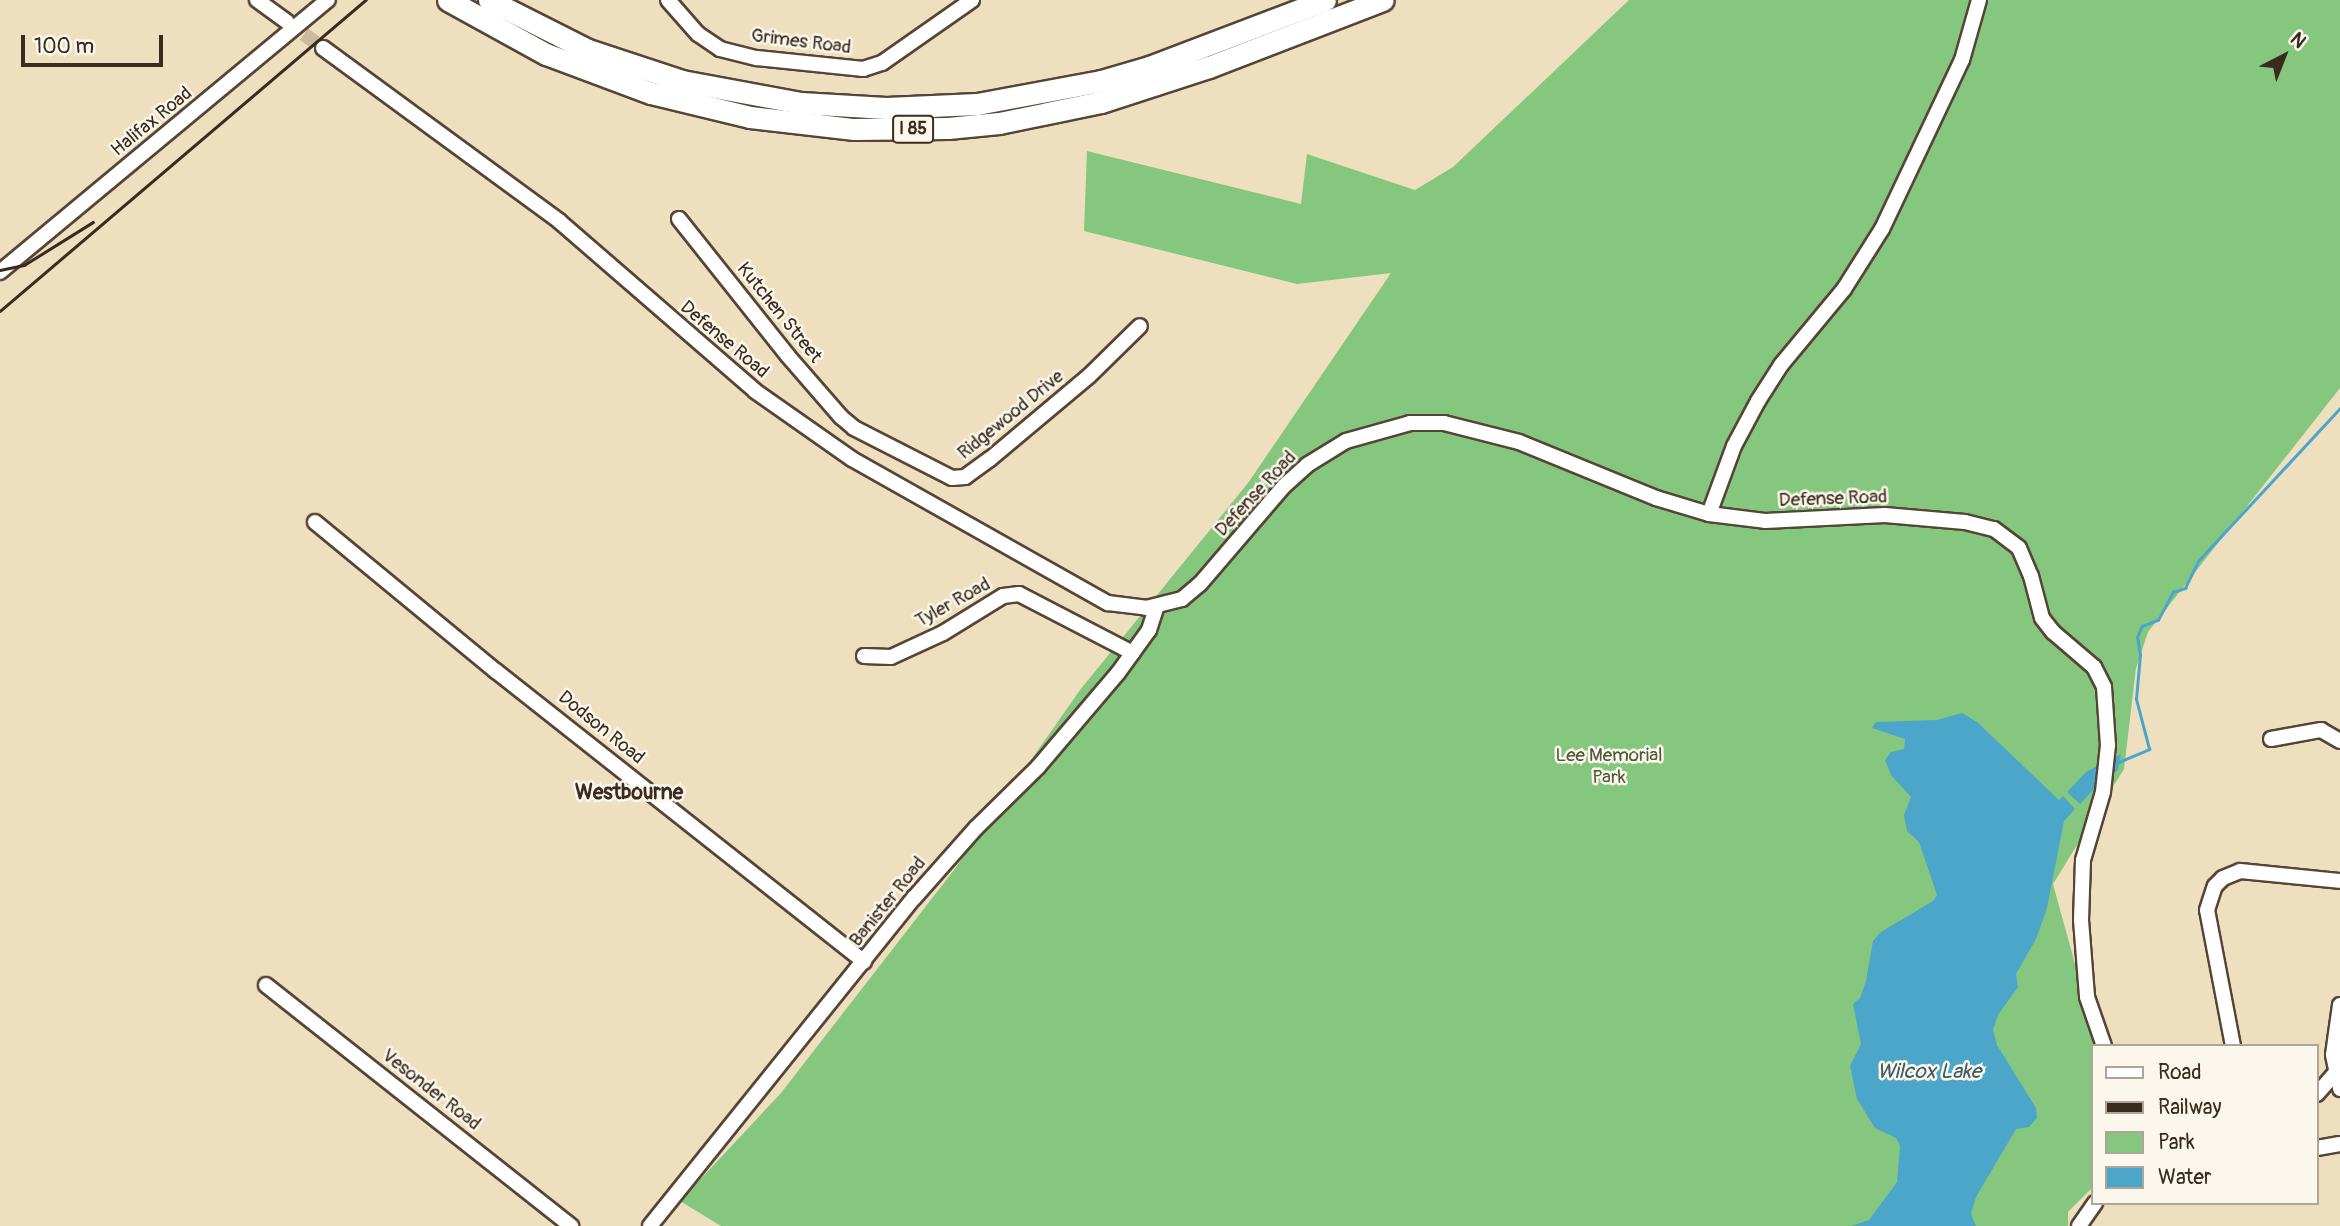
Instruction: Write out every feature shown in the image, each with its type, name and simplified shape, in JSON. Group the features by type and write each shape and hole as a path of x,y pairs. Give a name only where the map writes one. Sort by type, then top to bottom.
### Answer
{"highway":[{"name":"I 85","path":"448,0 547,54 639,90 721,112 854,129 948,128 1049,115 1088,106 1209,67 1383,0"},
{"name":"I 85","path":"489,0 588,50 682,80 789,102 886,108 977,104 1088,85 1149,67 1325,0"}],"street":[{"path":"257,0 287,22"},
{"name":"Halifax Road","path":"0,272 328,0"},
{"name":"Grimes Road","path":"668,0 698,34 720,49 757,58 863,69 883,63 972,0"},
{"path":"1709,514 1734,446 1758,401 1781,365 1844,289 1882,229 1962,60 1979,0"},
{"name":"Defense Road","path":"323,48 559,221 732,373 838,450 1093,597 1120,606 1157,606 1182,599 1200,584 1284,486 1307,465 1346,440 1391,426 1430,422 1477,430 1546,452 1656,498 1709,514 1765,521 1885,515 1965,522 1994,529 2019,548 2031,576 2042,618 2053,632 2086,658 2100,675 2107,701 2108,744 2101,802 2083,860 2081,920 2087,997 2103,1044"},
{"name":"Kutchen Street","path":"679,219 831,408 854,428"},
{"name":"Ridgewood Drive","path":"854,428 949,477 965,477 1089,376 1140,326"},
{"path":"838,450 854,428"},
{"name":"Dodson Road","path":"315,522 496,671 864,962"},
{"name":"Tyler Road","path":"864,656 891,657 943,633 1003,596 1019,594 1133,653"},
{"name":"Banister Road","path":"650,1226 950,856 1038,767 1133,653 1149,631 1157,606"},
{"path":"2271,739 2340,727"},
{"path":"2321,730 2340,741"},
{"path":"2233,1044 2207,910 2215,886 2223,878 2240,871 2340,881"},
{"name":"Vesonder Road","path":"266,985 571,1226"},
{"path":"2340,1005 2333,1034 2335,1073 2340,1089"},
{"path":"2319,1092 2335,1073"},
{"path":"2319,1148 2340,1144"},
{"path":"2079,1226 2094,1205"}],"green space":[{"name":"Lee Memorial Park","path":"1629,0 2340,0 2340,388 2148,632 2136,668 2124,769 2053,884 2080,982 2106,1044 2092,1044 2092,1188 2068,1212 2068,1226 721,1226 680,1201 781,1093 954,870 1080,690 1248,483 1391,273 1297,284 1084,231 1087,151 1301,204 1307,154 1415,190 1453,167"}],"water":[{"name":"Wilcox Lake","path":"1962,713 1977,722 2059,800 2063,796 2075,809 2064,821 2047,908 2036,939 2016,974 2018,987 1998,1015 1993,1030 1997,1045 2036,1108 2037,1118 2029,1127 2016,1129 1976,1197 1971,1214 1976,1226 1851,1226 1869,1220 1897,1182 1900,1146 1896,1138 1875,1128 1857,1099 1850,1066 1861,1044 1853,1004 1860,998 1866,981 1873,941 1881,932 1933,901 1937,895 1919,842 1907,831 1904,815 1911,797 1891,775 1885,760 1891,752 1904,749 1905,739 1872,728 1876,722 1937,720"},
{"path":"2121,754 2118,770 2099,784 2080,804 2067,792 2086,772"}],"waterway":[{"path":"2119,762 2149,749 2136,699 2140,655 2137,637 2142,626 2158,620 2173,592 2185,588 2198,561 2340,408"}],"tunnel":[{"path":"287,22 323,48"}],"railway":[{"path":"0,311 365,0"},
{"path":"0,270 24,265 93,222"}],"district":[{"name":"Westbourne","path":"629,793"}]}
